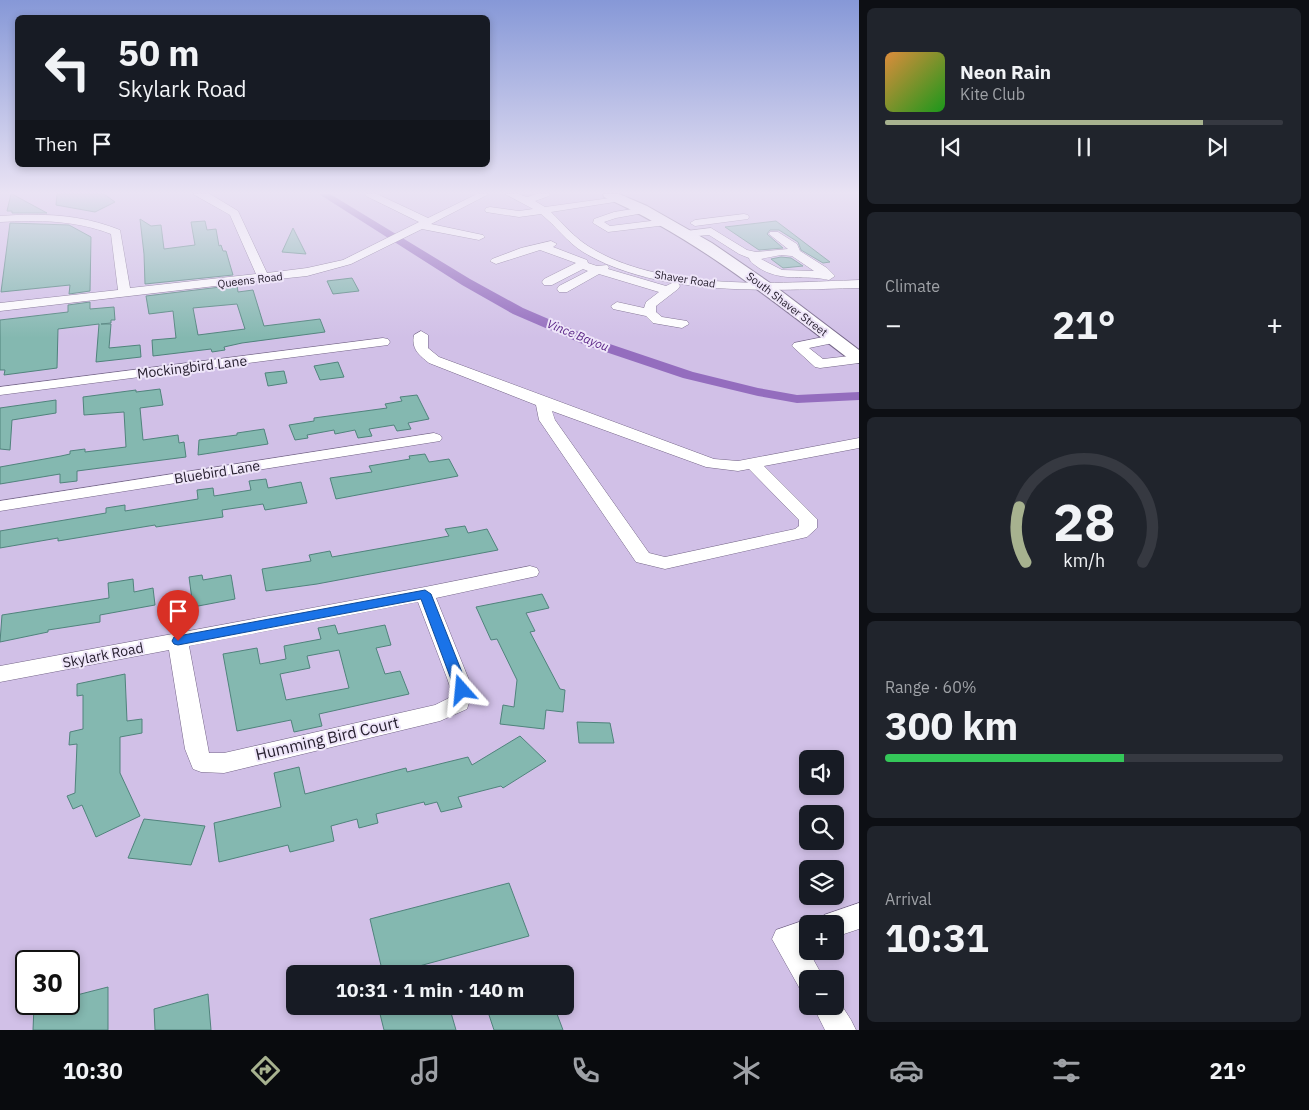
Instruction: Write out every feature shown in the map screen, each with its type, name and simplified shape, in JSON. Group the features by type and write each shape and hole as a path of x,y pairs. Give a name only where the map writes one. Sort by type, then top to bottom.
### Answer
{"main road":[{"name":"South Shaver Street","path":"698,242 764,286 859,359"}],"street":[{"path":"117,242 125,294"},
{"path":"247,242 264,279"},
{"name":"Queens Road","path":"0,307 264,279 307,272 347,262 388,242"},
{"path":"496,261 540,246 562,242"},
{"name":"Shaver Road","path":"576,242 596,255 613,262 680,281 764,286 859,284"},
{"path":"702,245 715,242"},
{"path":"728,242 755,257 769,271"},
{"path":"787,242 793,246 795,253"},
{"path":"540,246 597,271 668,291"},
{"path":"731,264 781,252 795,253 842,284"},
{"path":"548,282 596,255"},
{"path":"563,290 613,262"},
{"path":"748,275 769,271 789,275 820,275 823,271"},
{"path":"650,313 650,306 680,281"},
{"path":"617,306 650,313 658,320 682,324"},
{"path":"421,335 418,343 420,349 434,360 712,464 738,466 859,443"},
{"path":"833,339 799,346 820,364 859,359"},
{"name":"Mockingbird Lane","path":"0,391 383,342"},
{"path":"543,402 547,420 643,558 650,561 666,563 801,533 808,528 808,519 752,463"},
{"name":"Bluebird Lane","path":"0,506 434,438"},
{"name":"Skylark Road","path":"0,674 425,594 530,572"},
{"name":"Humming Bird Court","path":"178,641 196,748 201,762 224,762 440,712 459,703 462,690 425,594"},
{"path":"799,935 786,939 805,970"},
{"path":"832,1015 841,1030"}],"building":[{"path":"8,242 91,242 90,291 69,294 70,285 1,292"},
{"path":"143,242 163,242 164,249 195,245 194,242 218,242 223,251 226,251 233,275 145,284"},
{"path":"287,242 300,242 306,254 282,252"},
{"path":"747,242 776,242 783,248 759,250"},
{"path":"798,242 804,242 830,262 823,263 801,250"},
{"path":"791,258 803,266 783,268 771,259"},
{"path":"352,278 359,291 333,294 327,281"},
{"path":"237,285 238,292 253,290 264,326 320,319 325,332 242,343 224,347 225,350 212,352 211,349 153,356 152,340 176,338 173,311 149,314 146,296","holes":["237,304 245,329 198,335 193,308"]},
{"path":"90,302 90,309 114,307 115,320 111,320 111,323 101,324 111,324 109,348 140,345 141,357 96,362 99,324 58,329 57,368 4,375 5,370 0,370 0,320 68,312 68,305"},
{"path":"338,362 344,377 320,380 314,366"},
{"path":"284,371 287,383 268,386 265,373"},
{"path":"160,389 163,405 140,408 143,440 178,435 179,443 184,442 186,457 77,471 77,481 60,483 60,474 0,484 0,467 70,454 70,451 85,449 85,452 126,447 124,412 84,415 83,397"},
{"path":"417,395 429,419 408,423 411,429 397,431 394,425 369,429 372,436 358,438 355,430 335,434 334,430 307,435 308,438 295,440 289,425 314,421 314,418 387,408 385,404 402,401 400,397"},
{"path":"56,400 56,413 12,420 10,450 0,449 0,408"},
{"path":"264,429 268,444 198,455 199,440"},
{"path":"425,454 429,462 449,459 458,476 336,499 330,478 372,472 369,466 410,459 409,456"},
{"path":"266,479 268,488 301,482 307,503 265,510 263,504 222,510 223,517 156,527 155,525 58,541 58,538 0,548 0,531 106,513 106,508 125,505 125,511 198,499 197,490 213,488 214,496 251,490 249,481"},
{"path":"465,526 468,533 487,529 498,550 317,584 266,591 262,569 311,561 309,555 330,551 332,557 449,536 445,529"},
{"path":"202,575 203,580 231,575 235,599 193,607 189,577"},
{"path":"133,579 134,592 153,588 155,605 100,615 100,622 48,630 48,632 0,642 2,615 109,598 108,583"},
{"path":"542,594 549,608 526,613 535,631 530,632 560,689 565,690 563,712 546,710 544,729 500,724 503,705 514,707 517,680 497,639 491,640 476,607"},
{"path":"335,625 338,634 385,625 391,645 376,648 385,674 400,671 409,694 319,714 322,726 294,732 291,720 237,731 223,654 257,648 260,664 286,659 284,646 321,639 318,628","holes":["339,650 349,688 286,700 280,674 310,668 307,656"]},
{"path":"125,674 127,721 142,719 142,733 120,737 120,773 140,816 96,837 82,805 73,809 67,796 75,793 77,744 69,745 70,732 83,729 83,695 77,696 77,684"},
{"path":"577,722 610,723 614,743 579,743"},
{"path":"520,736 546,761 503,788 501,786 458,797 462,807 441,812 437,802 425,805 424,802 376,814 378,823 359,828 357,819 331,826 334,841 290,852 288,845 219,862 214,823 281,807 274,773 299,767 305,794 406,768 407,772 468,757 472,765"},
{"path":"144,819 205,826 191,865 128,858"},
{"path":"509,883 529,936 423,965 381,965 370,919"},
{"path":"108,987 108,1030 33,1030 34,1015 80,1015 80,994"},
{"path":"208,994 211,1030 155,1030 154,1009"},
{"path":"380,1015 452,1015 456,1030 384,1030"},
{"path":"489,1015 557,1015 563,1030 494,1030"}],"waterway":[{"name":"Vince Bayou","path":"402,242 466,282 518,311 590,342 688,375 758,392 797,399 859,396"}],"route":[{"path":"178,641 425,594 462,690"}]}
